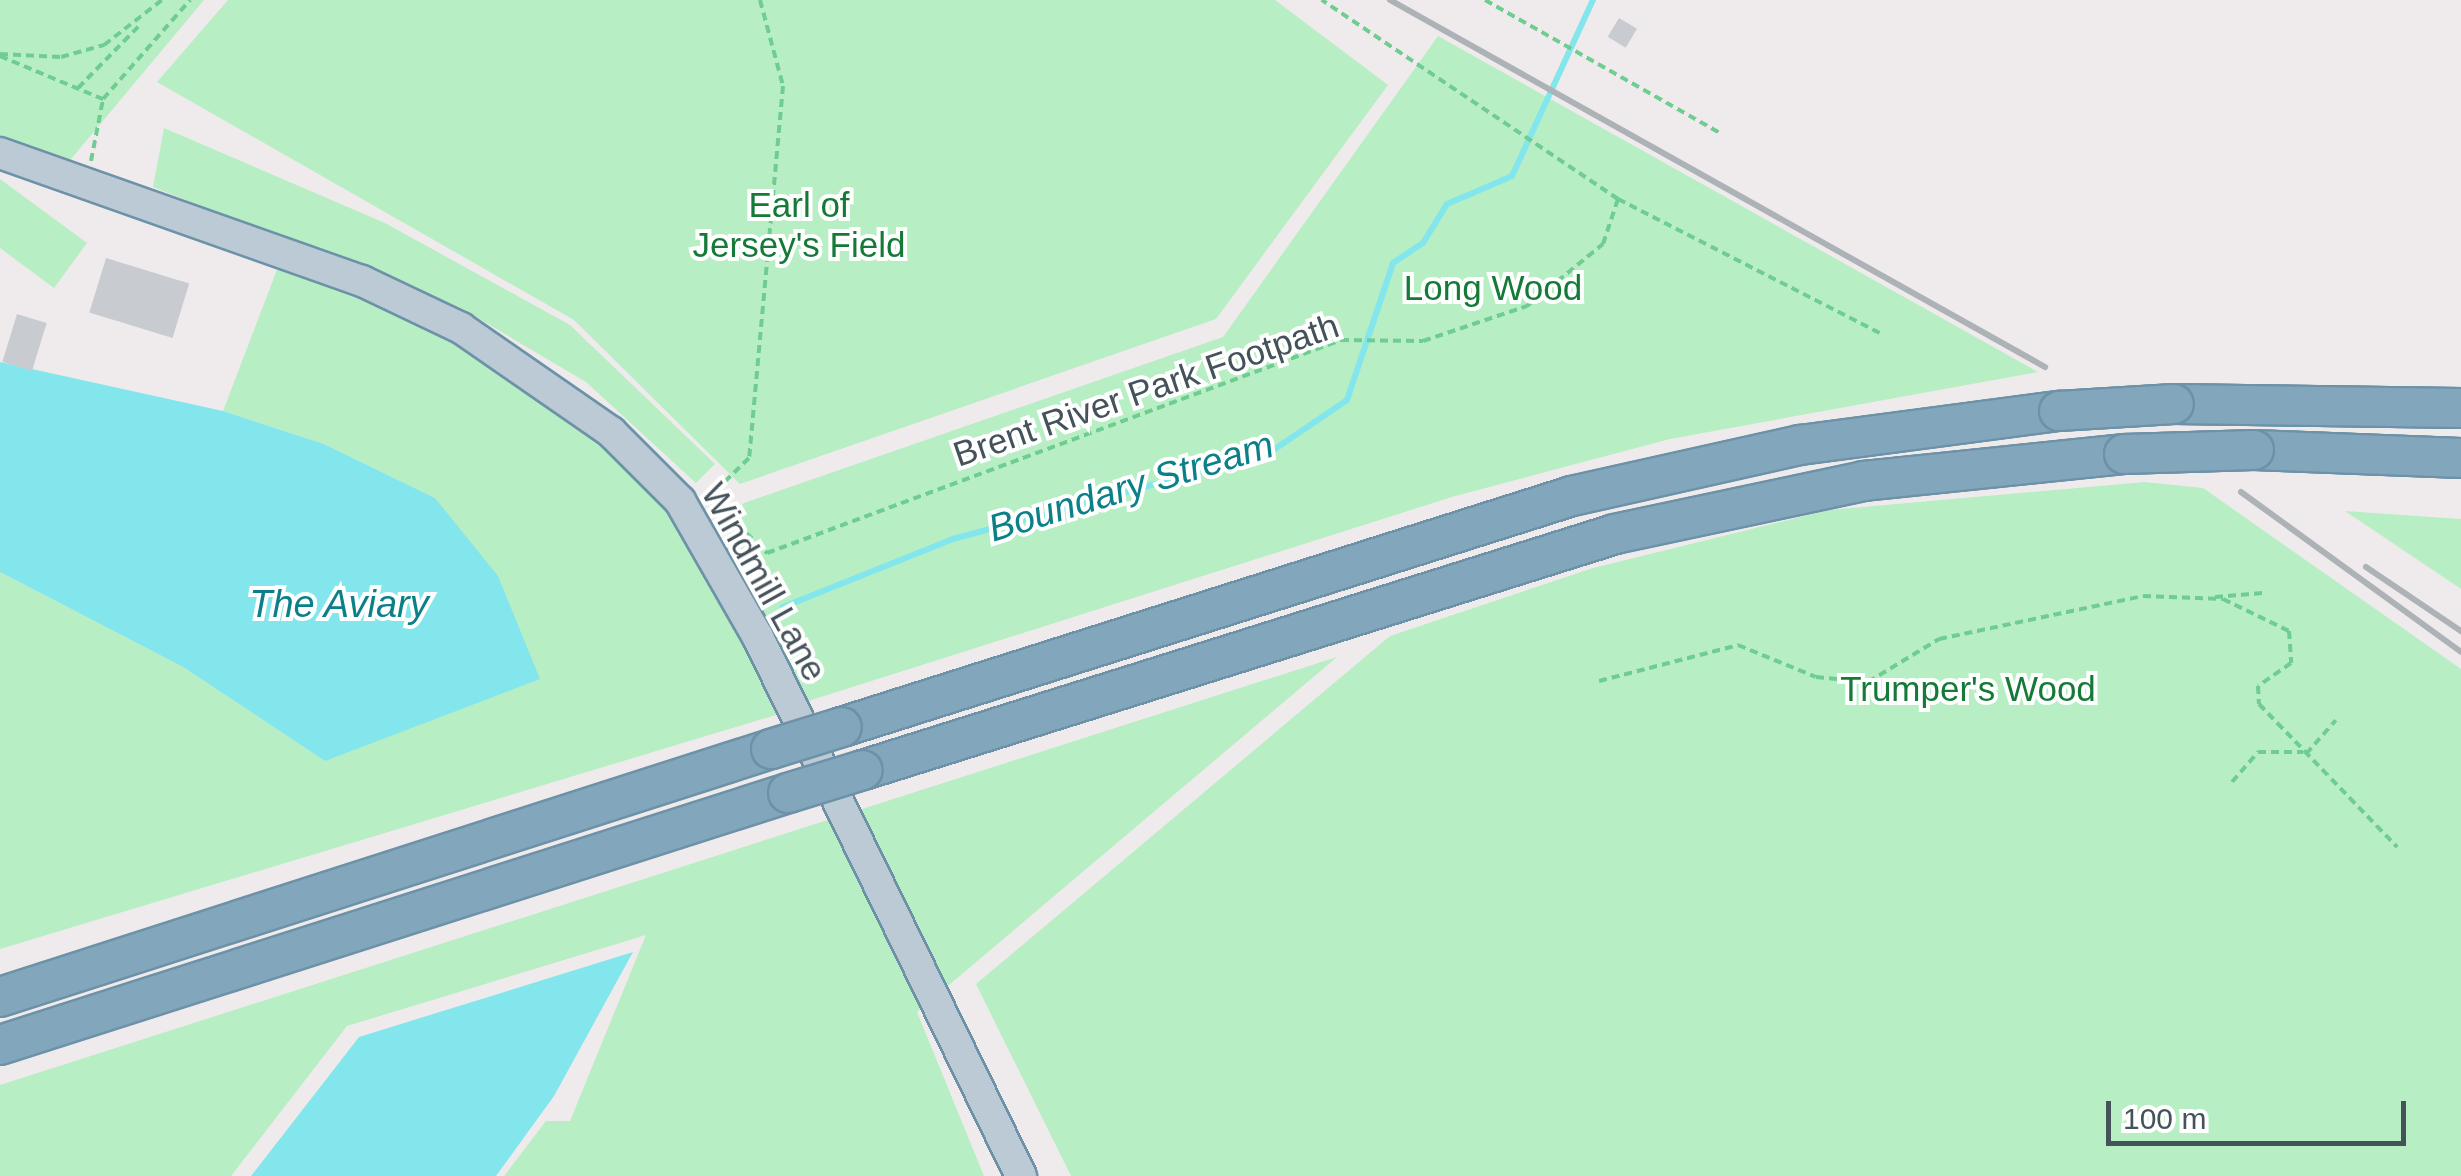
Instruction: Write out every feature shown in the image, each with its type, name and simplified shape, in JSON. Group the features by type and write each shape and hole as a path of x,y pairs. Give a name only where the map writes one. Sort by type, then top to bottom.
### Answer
{"highway":[{"path":"0,997 770,749 1589,492 1800,445 2059,411 2174,404 2461,408"},
{"path":"0,1046 788,793 1615,534 1864,481 2124,454 2254,450 2461,458"}],"main road":[{"name":"Windmill Lane","path":"0,153 86,190 278,250 461,328 610,432 680,502 758,637 1021,1176"}],"path":[{"path":"78,88 162,0"},
{"path":"86,190 103,99 190,0"},
{"name":"Brent River Park Footpath","path":"760,0 784,86 749,458 709,497 767,553 1341,340 1423,341 1527,306 1603,244 1618,199"},
{"path":"1322,0 1618,199 1880,333"},
{"path":"1485,0 1722,134"},
{"path":"0,55 61,56 104,45 144,20"},
{"path":"0,55 103,99"},
{"path":"1599,682 1738,645 1830,680 1868,682 1939,640 2117,600 2263,592"},
{"path":"2205,597 2259,609 2289,632 2291,662 2258,686 2259,704 2304,754 2368,807 2397,847"},
{"path":"2232,782 2258,752 2304,754 2336,720"}],"green space":[{"path":"0,0 204,0 66,165 0,135"},
{"name":"Earl of Jersey's Field","path":"228,0 1275,0 1388,85 1216,319 740,484 574,320 157,82"},
{"name":"Long Wood","path":"1438,36 2038,372 1670,439 1452,497 802,703 718,525 744,503 1223,337"},
{"path":"164,128 385,223 570,325 715,464 696,483 586,382 471,314 153,187"},
{"path":"0,179 87,243 54,288 0,248"},
{"path":"283,254 461,334 585,424 673,509 789,711 0,949 0,572 183,667 325,761 435,498 324,444 223,411"},
{"name":"Trumper's Wood","path":"2145,482 2203,488 2461,669 2461,1176 1071,1176 976,984 1390,636 1593,568 1829,510"},
{"path":"2345,511 2461,519 2461,589"},
{"path":"1337,657 917,1012 984,1176 504,1176 546,1121 570,1121 646,935 347,1026 231,1176 0,1176 0,1085"}],"water":[{"name":"The Aviary","path":"0,362 223,411 324,444 435,498 498,576 540,679 325,761 183,667 0,572"},
{"path":"633,952 554,1096 496,1176 251,1176 359,1037"}],"building":[{"path":"1619,18 1637,29 1626,48 1608,37"},
{"path":"106,258 189,283 173,338 89,313"},
{"path":"17,314 47,323 32,371 2,362"}],"waterway":[{"name":"Boundary Stream","path":"783,607 953,539 1269,453 1347,400 1393,263 1423,243 1447,204 1512,176 1593,0"}],"railway":[{"path":"1390,0 2045,367"},
{"path":"2241,492 2461,652"},
{"path":"2366,567 2461,631"}]}
